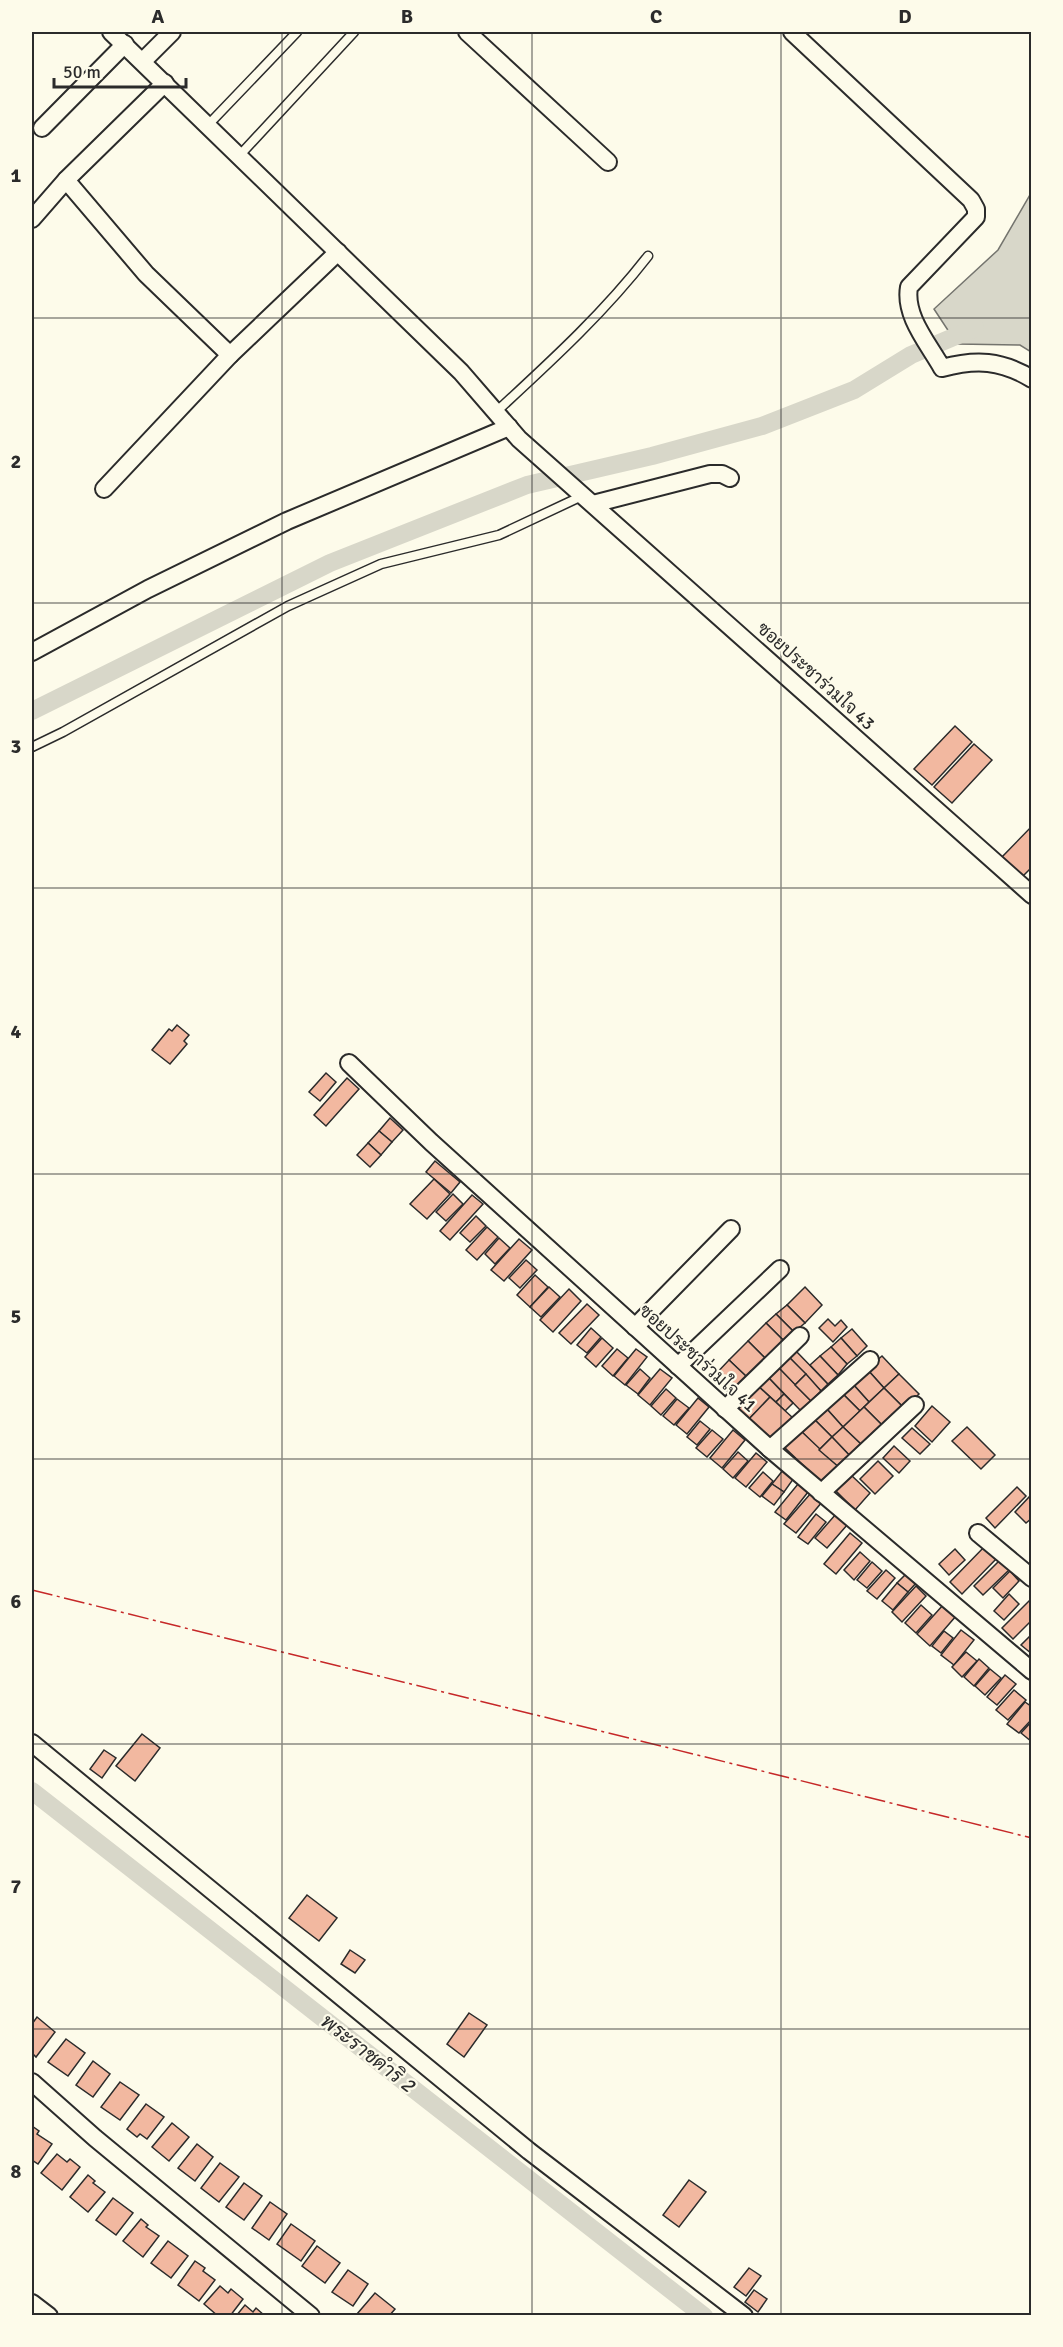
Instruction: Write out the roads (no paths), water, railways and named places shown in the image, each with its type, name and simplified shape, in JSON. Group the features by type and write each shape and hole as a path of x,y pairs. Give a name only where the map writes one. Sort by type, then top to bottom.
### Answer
{"street":[{"name":"ซอยประชาร่วมใจ 43","path":"111,32 460,372 514,433 1032,895"},
{"path":"142,62 172,32"},
{"path":"466,32 608,162"},
{"path":"792,32 971,200 976,209 976,217 909,287 906,300 910,313 942,368 982,361 1016,369 1032,379"},
{"path":"42,128 125,44"},
{"path":"32,219 66,180 165,83"},
{"path":"66,180 146,274 230,355"},
{"path":"104,489 230,355 338,252"},
{"path":"32,652 148,589 287,521 514,433"},
{"path":"583,496 710,474 722,474 730,478"},
{"name":"ซอยประชาร่วมใจ 41","path":"349,1063 431,1142 770,1449 1032,1671"},
{"path":"635,1327 731,1229"},
{"path":"678,1366 780,1269"},
{"path":"725,1408 800,1336"},
{"path":"770,1449 870,1360"},
{"path":"821,1492 915,1405"},
{"path":"978,1533 1032,1578"},
{"path":"32,1743 529,2151 744,2316"},
{"path":"32,2082 95,2138 307,2314"},
{"path":"32,2302 49,2316"}],"lane":[{"path":"208,125 297,32"},
{"path":"239,156 354,32"},
{"path":"496,412 563,350 628,281 648,256"},
{"path":"32,747 63,732 288,606 329,587 381,564 499,535 583,496"}],"waterway":[{"path":"32,711 330,563 527,485 652,456 762,426 854,390 911,355 975,328"},
{"name":"พระราชดำริ 2","path":"32,1791 704,2316"}]}
